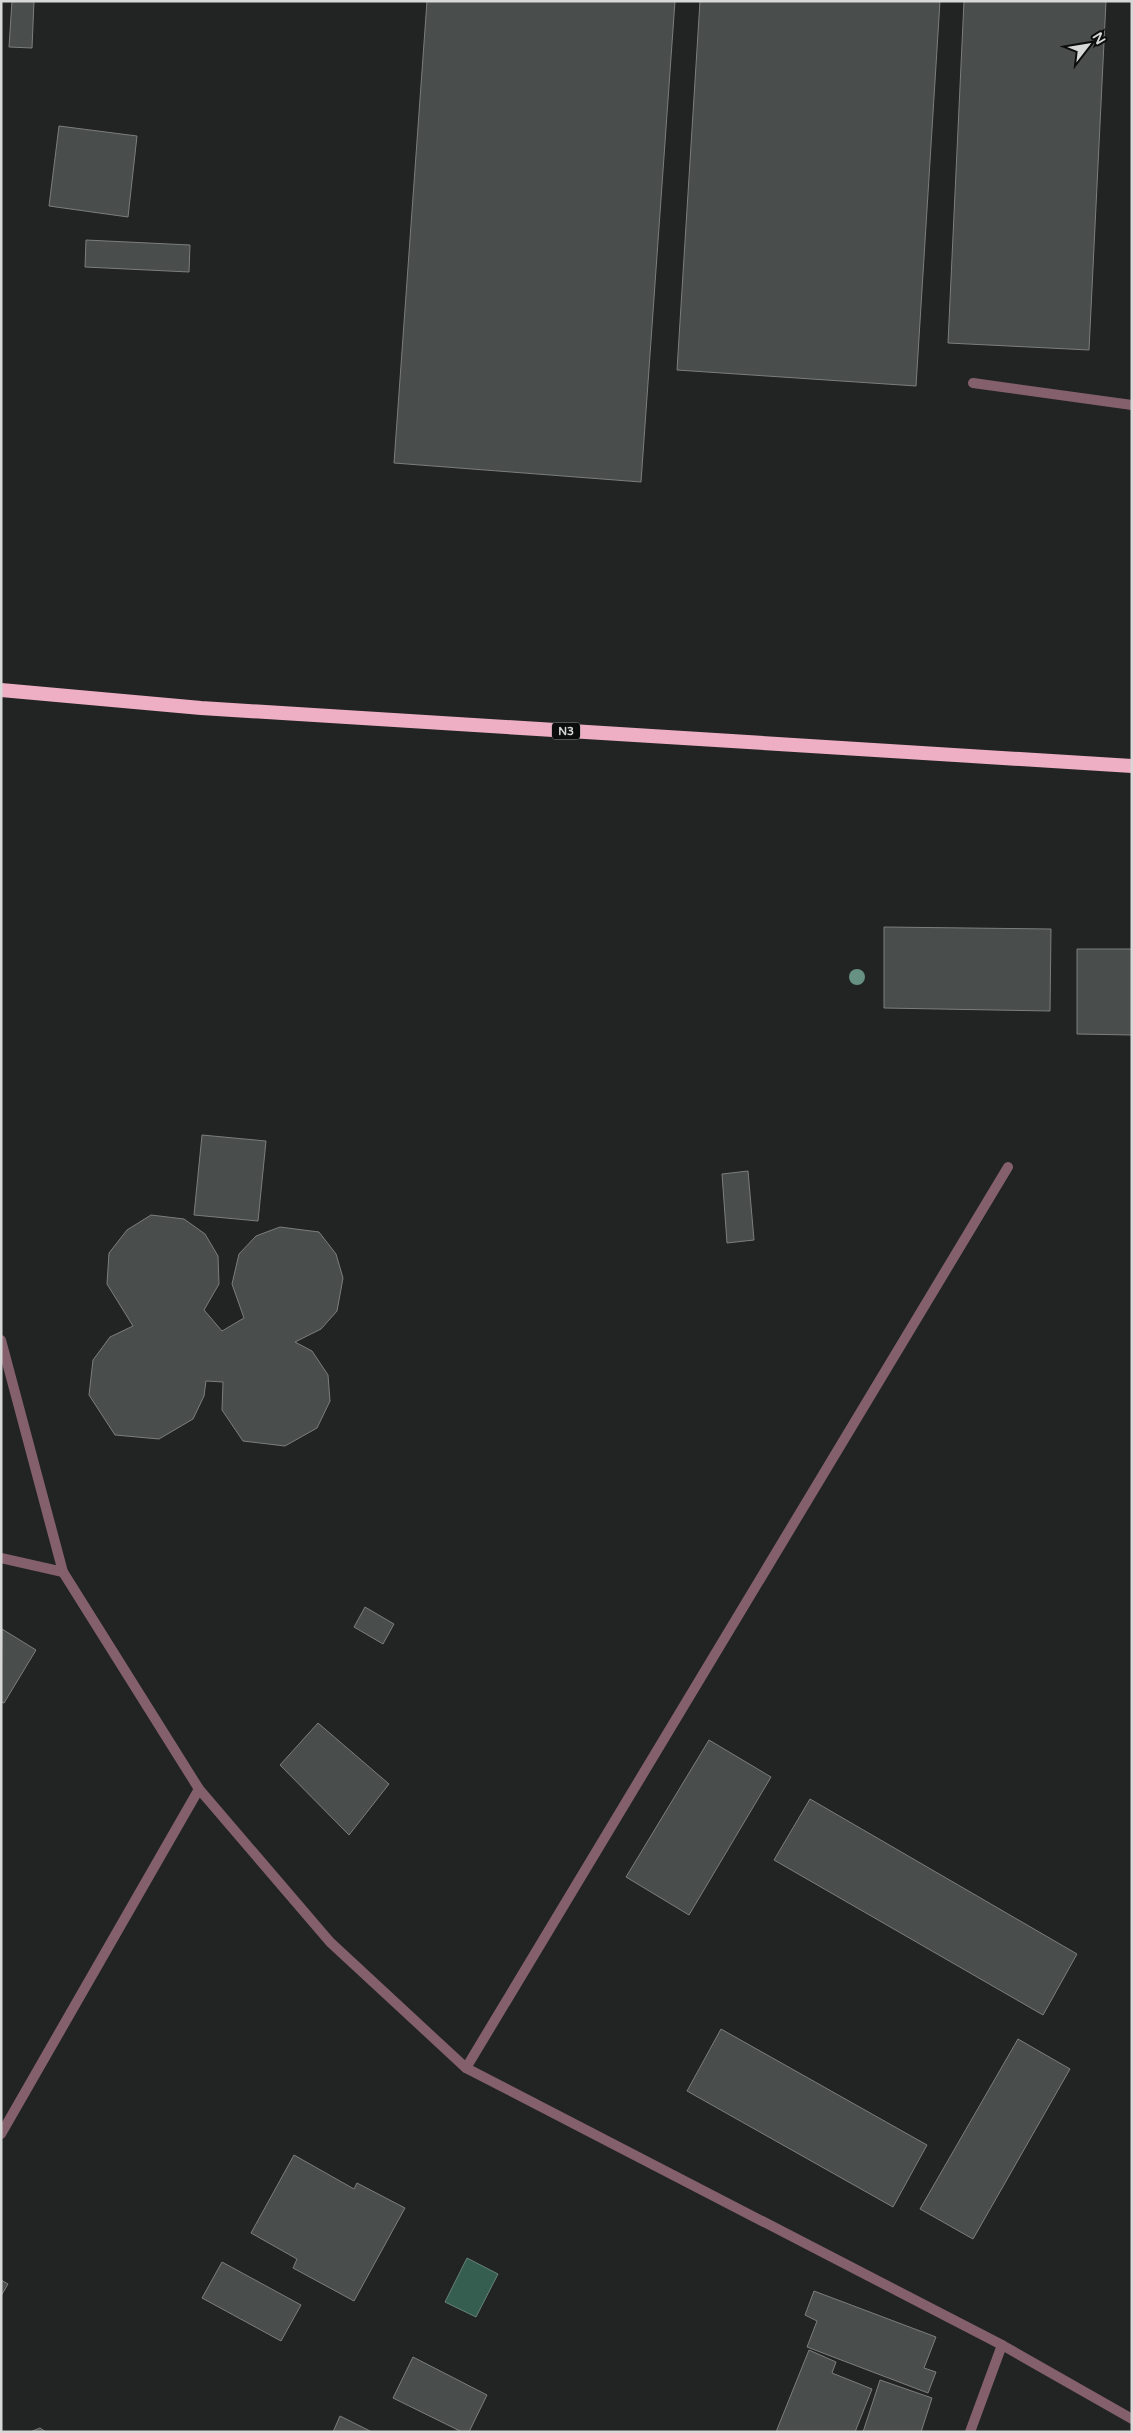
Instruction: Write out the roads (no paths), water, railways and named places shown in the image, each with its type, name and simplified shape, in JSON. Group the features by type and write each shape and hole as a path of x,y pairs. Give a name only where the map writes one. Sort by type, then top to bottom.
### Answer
{"highway":[{"name":"N3","path":"1,690 201,708 1132,766"}],"street":[{"path":"973,383 1132,405"},
{"path":"466,2068 1008,1167"},
{"path":"1,1340 63,1572 199,1788 330,1942 466,2068 1002,2345 1132,2419"},
{"path":"1,1558 63,1572"},
{"path":"1,2134 199,1788"},
{"path":"970,2432 1002,2345"}]}
